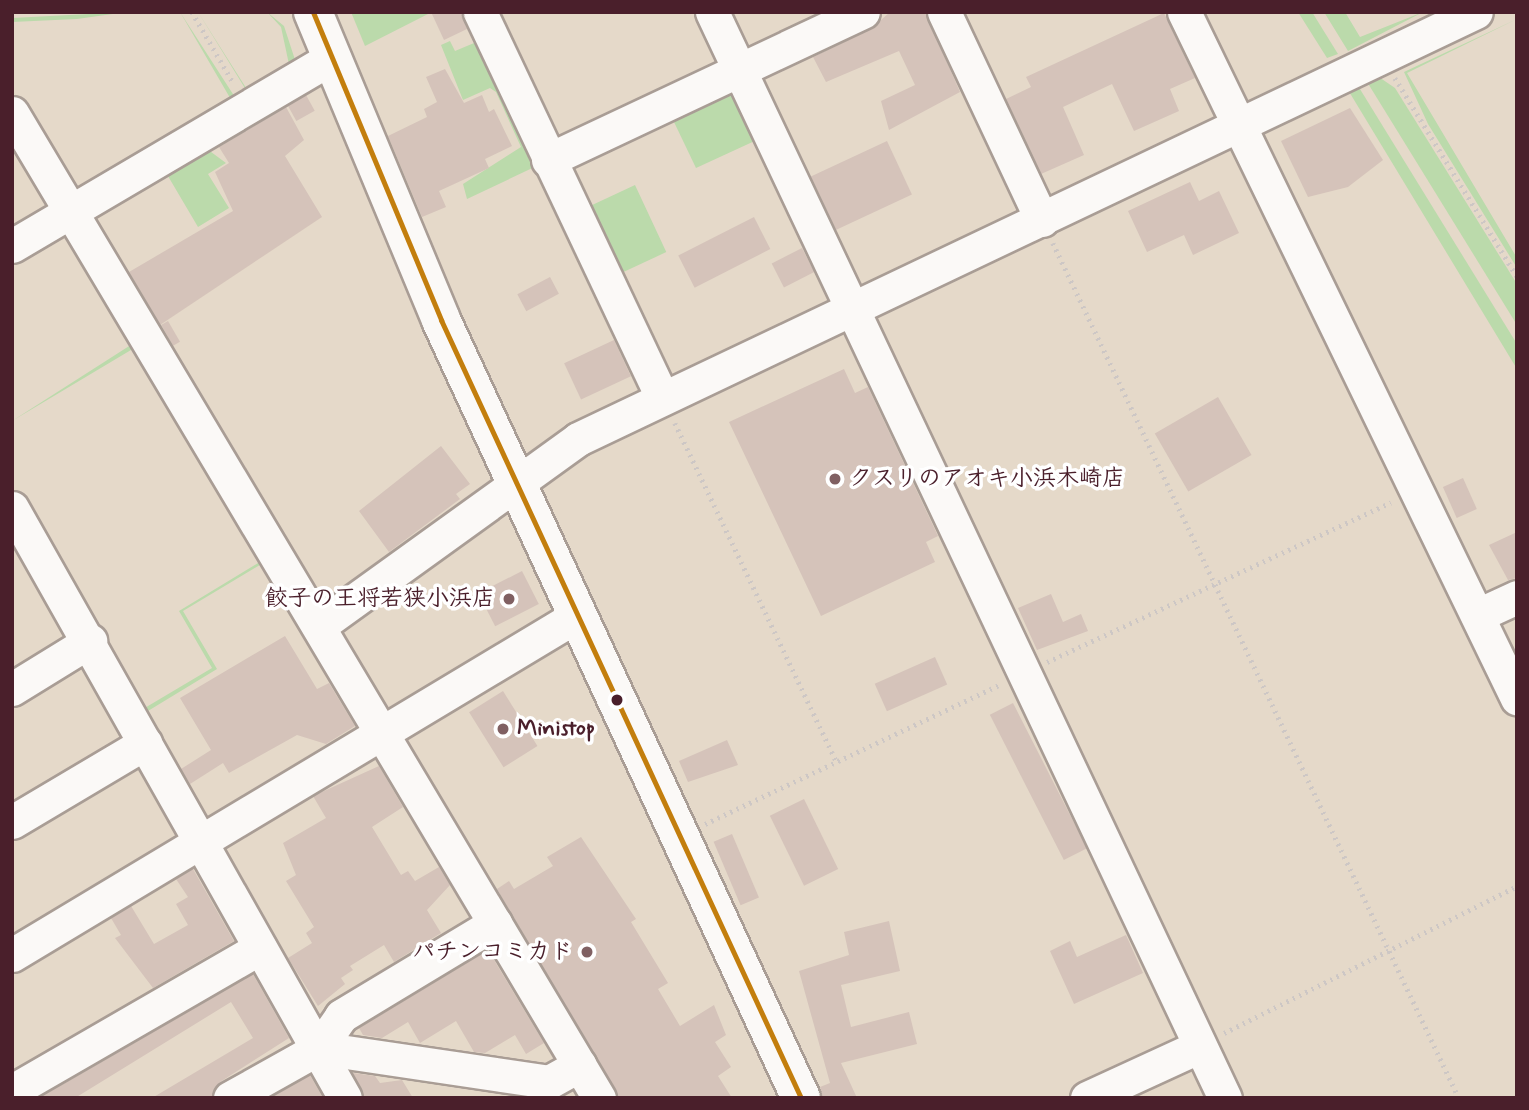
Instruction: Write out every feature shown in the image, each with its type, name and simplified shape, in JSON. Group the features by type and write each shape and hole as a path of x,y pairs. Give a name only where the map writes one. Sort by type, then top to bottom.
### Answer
{"highway":[{"path":"313,12 330,59 517,480 801,1098"}],"street":[{"path":"480,12 662,397"},
{"path":"712,12 1225,1098"},
{"path":"548,160 863,12"},
{"path":"944,12 1042,220"},
{"path":"1184,12 1517,698"},
{"path":"319,626 517,480 578,439 850,306 1042,220 1476,12"},
{"path":"12,246 330,59"},
{"path":"12,113 599,1098"},
{"path":"12,508 90,641 198,842 319,1048 345,1098"},
{"path":"1478,615 1517,597"},
{"path":"12,955 578,615"},
{"path":"12,689 90,641"},
{"path":"12,822 145,743"},
{"path":"230,1098 319,1048 341,1016 495,923"},
{"path":"12,1091 260,948"},
{"path":"1087,1098 1200,1046"},
{"path":"319,1048 549,1082 580,1065"}],"path":[{"path":"192,12 247,107"},
{"path":"1382,56 1517,276"},
{"path":"1042,220 1459,1098"},
{"path":"662,397 837,762"},
{"path":"1200,1046 1388,947 1517,886"}],"green space":[{"path":"127,12 77,19 12,22 12,18"},
{"path":"180,12 240,105 75,198 12,89 77,196 233,103"},
{"path":"198,12 248,91 290,69 281,27 267,12 284,26 298,69 251,98"},
{"path":"351,12 427,12 428,14 365,46"},
{"path":"1298,12 1312,12 1338,54 1327,58"},
{"path":"1324,12 1345,12 1360,37 1423,12 1348,51"},
{"path":"1517,19 1407,73 1517,258 1517,268 1428,124 1404,72"},
{"path":"486,38 543,163 467,199 463,184 521,147 496,92 490,88 463,100 441,45 450,41 455,51"},
{"path":"1373,73 1395,88 1517,284 1517,325 1364,77"},
{"path":"1355,81 1517,344 1517,369 1345,85"},
{"path":"302,82 283,104 207,149 226,163 208,174 229,208 198,227 165,171 89,216 96,236 83,210"},
{"path":"728,86 759,139 696,168 674,122 676,110"},
{"path":"635,185 666,252 610,278 579,211"},
{"path":"137,341 268,560 183,611 217,669 143,714 12,495 12,487 143,709 212,668 179,611 263,560 136,347 12,421"}],"building":[{"path":"431,12 461,12 467,29 444,40"},
{"path":"890,12 925,12 960,92 889,130 881,101 915,85 899,51 826,82 813,57 871,29"},
{"path":"1164,13 1195,78 1170,89 1179,111 1134,131 1112,84 1063,107 1084,155 1041,174 1006,99 1031,87 1026,77"},
{"path":"445,69 464,103 482,95 489,112 494,109 512,146 485,159 489,168 439,191 446,207 422,217 388,136 427,117 424,109 437,102 426,77"},
{"path":"306,95 315,111 296,121 288,105"},
{"path":"286,107 304,140 285,156 322,217 160,325 129,272 233,211 215,172 229,163 219,147"},
{"path":"1350,108 1383,160 1348,187 1308,197 1281,141"},
{"path":"887,141 912,194 836,230 811,176"},
{"path":"1190,182 1199,201 1219,191 1239,233 1193,255 1184,235 1147,252 1128,211"},
{"path":"754,217 770,249 695,288 678,256"},
{"path":"802,248 814,272 784,287 772,263"},
{"path":"550,277 559,294 526,311 517,294"},
{"path":"168,321 180,342 173,346 161,325"},
{"path":"614,340 631,376 581,399 564,363"},
{"name":"クスリのアオキ小浜木崎店","path":"844,369 855,393 868,387 938,536 926,542 935,562 821,616 729,422"},
{"path":"1218,397 1252,455 1188,492 1155,434"},
{"path":"441,446 470,484 456,494 460,499 389,552 359,511"},
{"path":"1463,478 1477,509 1457,518 1443,487"},
{"path":"1517,532 1517,578 1508,580 1489,545"},
{"name":"餃子の王将若狭小浜店","path":"522,571 539,604 495,626 478,593"},
{"path":"1051,594 1063,622 1081,614 1088,631 1037,650 1018,608"},
{"path":"285,636 317,689 329,683 355,726 326,744 297,735 229,773 223,763 190,784 181,769 211,750 180,698"},
{"path":"935,657 947,684 887,711 875,684"},
{"name":"Ministop","path":"503,691 537,746 504,767 469,712"},
{"path":"1013,703 1087,848 1064,860 990,715"},
{"path":"727,740 738,765 688,782 679,761"},
{"path":"379,766 403,807 372,827 401,875 408,871 415,881 439,867 450,885 427,910 441,933 394,962 384,945 350,966 353,970 341,978 345,984 318,1006 288,958 312,943 306,933 314,927 286,881 296,875 283,843 326,818 313,796"},
{"path":"804,799 838,869 804,886 770,816"},
{"path":"732,834 759,898 741,905 714,842"},
{"name":"パチンコミカド","path":"581,837 636,919 631,922 668,983 658,989 680,1026 714,1005 726,1035 715,1042 731,1067 718,1076 732,1098 619,1098 497,889 509,881 514,889 553,866 547,857"},
{"path":"193,869 234,941 153,988 115,938 121,935 111,918 131,906 154,944 188,925 176,904 188,897 176,879"},
{"path":"889,921 900,971 841,985 851,1027 909,1012 917,1044 841,1063 857,1098 822,1098 820,1087 830,1083 799,971 849,955 844,932"},
{"path":"1126,935 1143,973 1074,1004 1050,951 1070,941 1077,957"},
{"path":"488,950 544,1043 526,1054 515,1035 485,1053 474,1052 456,1021 420,1043 408,1022 382,1038 363,1035 359,1028"},
{"path":"253,974 289,1038 220,1082 211,1098 152,1098 253,1038 231,1002 75,1098 39,1098"},
{"path":"353,1073 375,1076 380,1083 402,1080 413,1098 364,1098"},
{"path":"310,1075 323,1098 270,1098"}],"transit line":[{"path":"313,12 441,320 801,1098"}],"place":[{"name":"クスリのアオキ小浜木崎店","path":"835,479"},
{"name":"餃子の王将若狭小浜店","path":"509,599"},
{"name":"Ministop","path":"503,729"},
{"name":"パチンコミカド","path":"587,952"}]}
